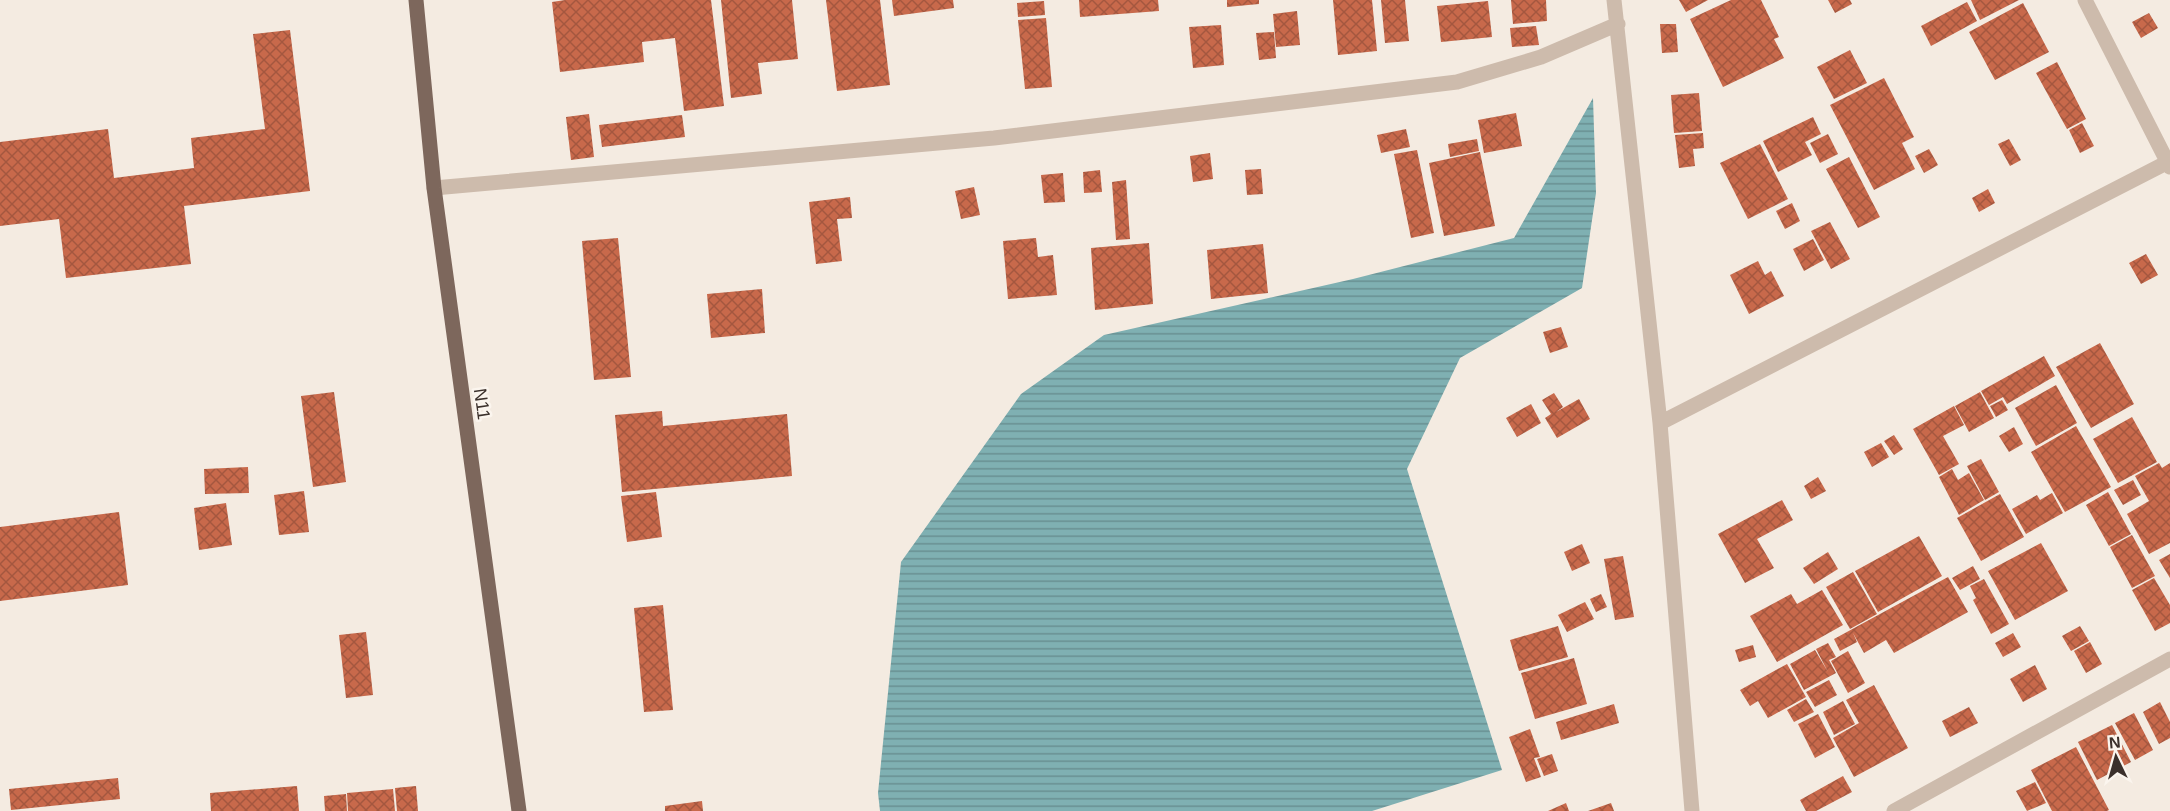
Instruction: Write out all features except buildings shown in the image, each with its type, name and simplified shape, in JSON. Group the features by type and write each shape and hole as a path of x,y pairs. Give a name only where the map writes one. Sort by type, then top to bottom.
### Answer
{"main road":[{"name":"N11","path":"416,0 434,188 519,811"}],"street":[{"path":"1614,0 1660,423 1692,811"},
{"path":"1660,423 2169,164 2085,0"},
{"path":"434,188 994,138 1457,82 1541,57 1618,24"},
{"path":"1894,811 2170,659"}],"water":[{"path":"1593,98 1596,193 1582,288 1460,358 1407,469 1502,770 1372,811 880,811 878,793 901,562 1021,394 1104,335 1353,279 1514,238"}]}
